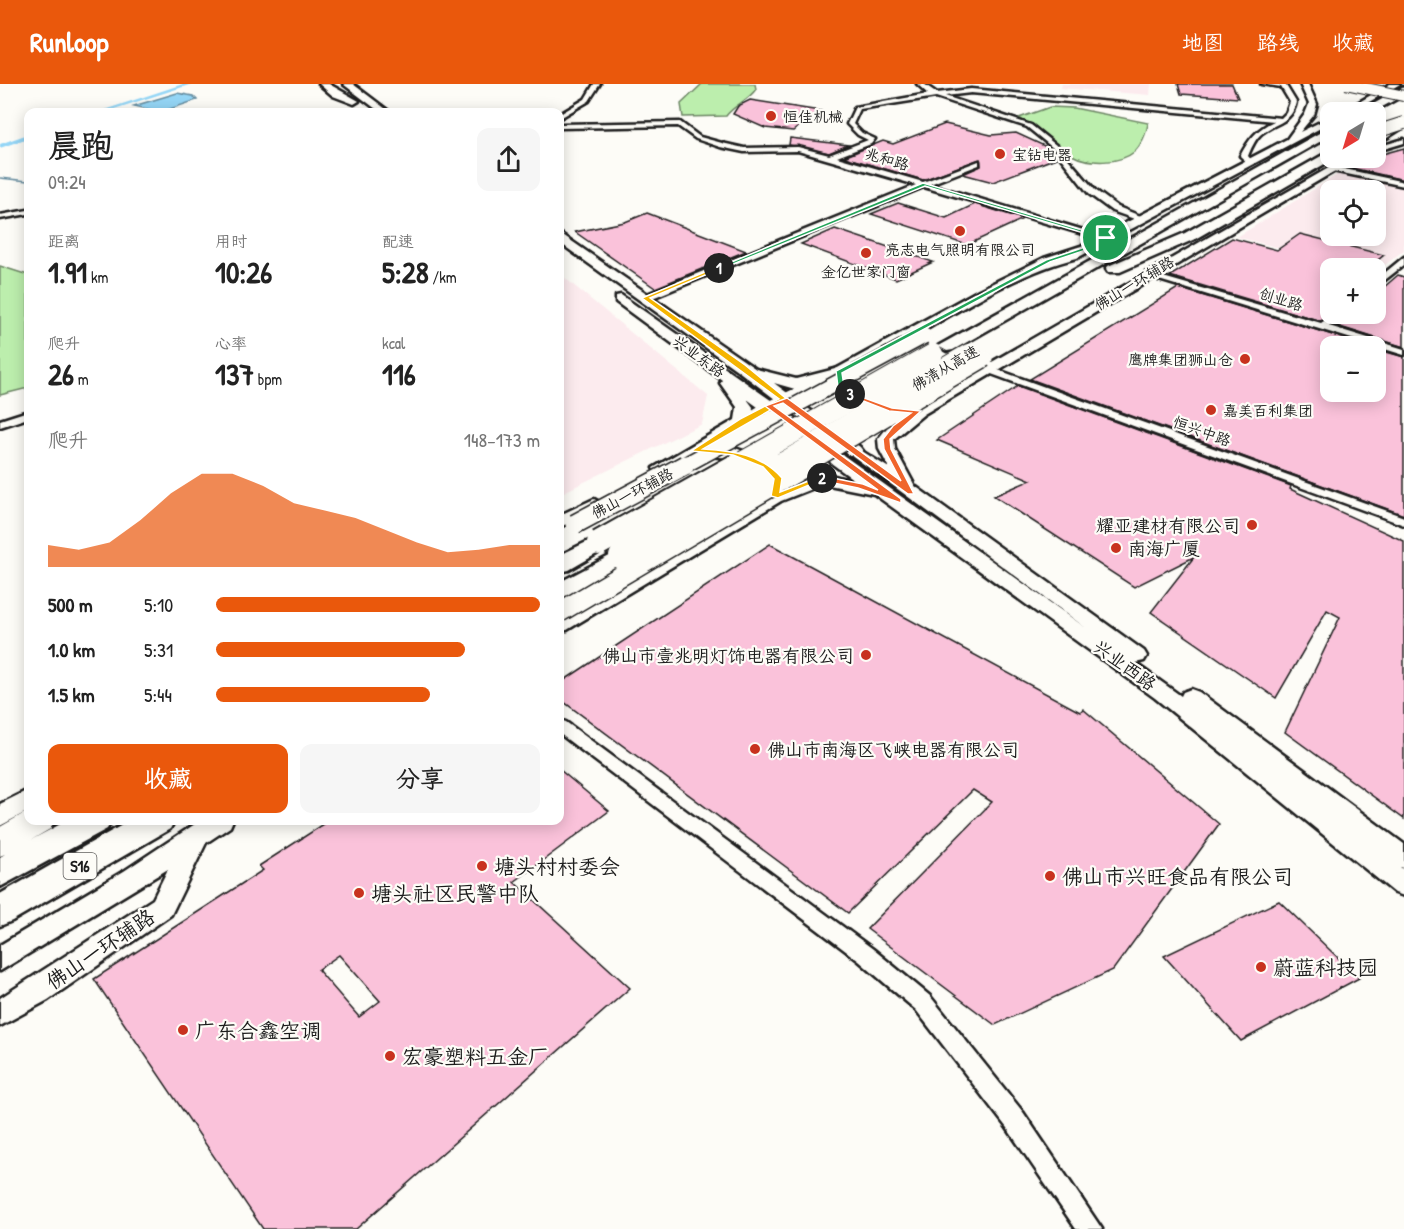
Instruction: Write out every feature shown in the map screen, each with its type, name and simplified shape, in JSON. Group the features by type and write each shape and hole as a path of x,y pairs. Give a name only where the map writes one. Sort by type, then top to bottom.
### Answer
{"highway":[{"path":"1383,102 1404,90"},
{"path":"1386,114 1404,103"},
{"path":"1386,129 1404,123"},
{"name":"佛清从高速","path":"564,563 1320,137"},
{"path":"1061,301 1320,151"},
{"path":"1114,269 1191,236 1264,195 1320,167"},
{"name":"佛清从高速","path":"564,590 983,357"},
{"path":"0,843 31,825"},
{"name":"S16","path":"0,873 87,825"},
{"name":"S16","path":"0,911 150,825"}],"main road":[{"path":"323,84 336,94 354,101"},
{"path":"333,84 364,108"},
{"path":"347,84 380,108"},
{"path":"360,84 387,108"},
{"path":"1294,84 1305,97 1310,112"},
{"path":"1269,153 1294,134 1310,112 1313,100 1304,84"},
{"path":"1346,84 1404,96"},
{"path":"1364,102 1396,84"},
{"path":"1386,137 1404,123"},
{"path":"1269,153 1320,125"},
{"path":"1386,141 1404,133"},
{"name":"佛山一环辅路","path":"565,526 1140,219 1269,153"},
{"name":"佛山一环辅路","path":"904,497 886,439 896,427 983,357 1149,274 1321,168"},
{"name":"兴业东路","path":"564,240 743,367 776,403 837,459"},
{"name":"佛山一环辅路","path":"565,526 743,420 839,373 984,293 1048,261 1084,249"},
{"name":"兴业东路","path":"564,257 716,368 854,451"},
{"path":"564,610 983,357 1128,278 1173,260"},
{"path":"743,367 795,384 839,373 841,387 848,393 891,410 918,411"},
{"path":"716,368 741,398 745,407 743,420"},
{"path":"694,451 735,453 766,466 778,478 775,496"},
{"name":"兴业西路","path":"854,451 904,497 1163,693 1404,885"},
{"name":"兴业西路","path":"837,459 904,497 1032,577 1404,858"},
{"path":"564,623 775,496 823,478 904,497"},
{"path":"0,816 24,801"},
{"path":"0,959 214,825"},
{"name":"佛山一环辅路","path":"0,1013 38,991 162,907 197,836"}],"street":[{"path":"564,114 587,100 597,84"},
{"path":"920,84 936,94 1029,126 1055,147 1092,192 1115,209 1140,219"},
{"path":"1249,162 1244,156 1260,131 1284,120 1291,113 1293,102 1282,85 1264,84"},
{"path":"830,157 869,143 872,139 860,134 850,124 857,108 936,94 972,91 1030,94 1149,109 1284,120"},
{"name":"兆和路","path":"564,126 680,124 698,138 720,145 744,150 798,149 1106,238"},
{"path":"1386,146 1404,141"},
{"path":"645,298 976,163"},
{"path":"1351,168 1404,184"},
{"path":"0,216 24,213"},
{"path":"1386,275 1404,260"},
{"name":"创业路","path":"1149,274 1404,352"},
{"path":"1322,327 1326,324"},
{"name":"恒兴中路","path":"983,357 1404,521"},
{"path":"0,424 24,415"},
{"path":"564,729 839,935 923,1003 945,1028 1008,1111 1090,1229"}],"shaded area":[{"path":"1062,84 1151,84 1150,95 1061,88"},
{"path":"1340,173 1372,180 1329,180"},
{"path":"1386,183 1404,187 1404,250 1386,264 1386,258 1320,259 1237,237 1320,185 1320,246 1386,246"},
{"path":"564,277 708,396 702,424 564,492"}],"green space":[{"path":"702,84 755,84 756,89 726,116 683,117 681,104"},
{"path":"1050,107 1074,108 1148,123 1139,146 1128,156 1112,161 1086,160 1072,155 1019,118"},
{"path":"0,266 24,274 24,389 0,395"}],"water":[{"path":"177,93 193,96 197,100 173,108 134,106"}],"building":[{"path":"1178,84 1232,84 1238,98 1181,94"},
{"name":"恒佳机械","path":"750,100 820,111 793,131 765,128 733,114 738,106"},
{"name":"宝钻电器","path":"945,124 991,135 1016,133 1051,149 1056,158 993,182 963,174 981,166 980,159 923,180 844,157 883,141 893,144"},
{"path":"790,138 848,145 829,153 789,145"},
{"path":"1404,148 1404,180 1352,168 1386,168 1386,153"},
{"name":"亮志电气照明有限公司","path":"898,203 946,218 975,204 1023,219 967,245 871,214"},
{"path":"647,213 746,251 655,288 575,232 625,222"},
{"name":"金亿世家门窗","path":"835,229 933,262 896,279 801,244"},
{"path":"1300,234 1320,239 1320,246 1348,246 1384,255 1380,258 1320,258 1320,321 1170,276 1232,238 1277,250"},
{"path":"1398,275 1404,277 1404,347 1386,341 1386,336 1369,336 1337,326 1340,324 1386,324 1386,285"},
{"path":"1178,288 1336,336 1320,336 1320,402 1386,402 1386,352 1404,357 1404,515 1030,379"},
{"path":"1018,386 1291,486 1290,489 1404,541 1404,819 1285,732 1340,617 1327,610 1276,698 1151,612 1194,557 1134,587 994,496 1031,480 937,440"},
{"path":"770,544 1080,712 1083,709 1219,824 1113,970 995,1025 867,929 992,802 973,790 848,913 564,702 564,680"},
{"path":"564,773 609,811 514,882 630,988 356,1229 263,1229 94,979 263,870 259,866 322,825 564,825","holes":["339,955 380,1001 359,1017 318,970"]},
{"name":"蔚蓝科技园","path":"1279,901 1359,978 1241,1041 1164,956"}],"waterway":[{"path":"114,108 189,84"},
{"path":"0,146 24,137"},
{"path":"0,178 24,181"}],"place":[{"name":"恒佳机械","path":"771,116"},
{"name":"宝钻电器","path":"1000,154"},
{"name":"亮志电气照明有限公司","path":"960,231"},
{"name":"金亿世家门窗","path":"866,253"},
{"name":"鹰牌集团狮山仓","path":"1245,359"},
{"name":"嘉美百利集团","path":"1211,410"},
{"name":"耀亚建材有限公司","path":"1252,525"},
{"name":"南海广厦","path":"1116,548"},
{"name":"佛山市壹兆明灯饰电器有限公司","path":"866,655"},
{"name":"佛山市南海区飞峡电器有限公司","path":"755,749"},
{"name":"塘头村村委会","path":"482,866"},
{"name":"佛山市兴旺食品有限公司","path":"1050,876"},
{"name":"塘头社区民警中队","path":"359,893"},
{"name":"蔚蓝科技园","path":"1261,967"},
{"name":"广东合鑫空调","path":"183,1030"},
{"name":"宏豪塑料五金厂","path":"390,1056"}],"route":[{"path":"1106,238 924,184 645,298 743,367 784,400 769,406 743,420 694,451 735,453 766,466 778,478 775,496 823,478 860,486 898,501 837,459 769,406 784,400 911,492 896,466 886,439 896,427 918,411 891,410 848,393 841,387 839,373 984,293 1048,261 1084,249 1106,238"}]}
